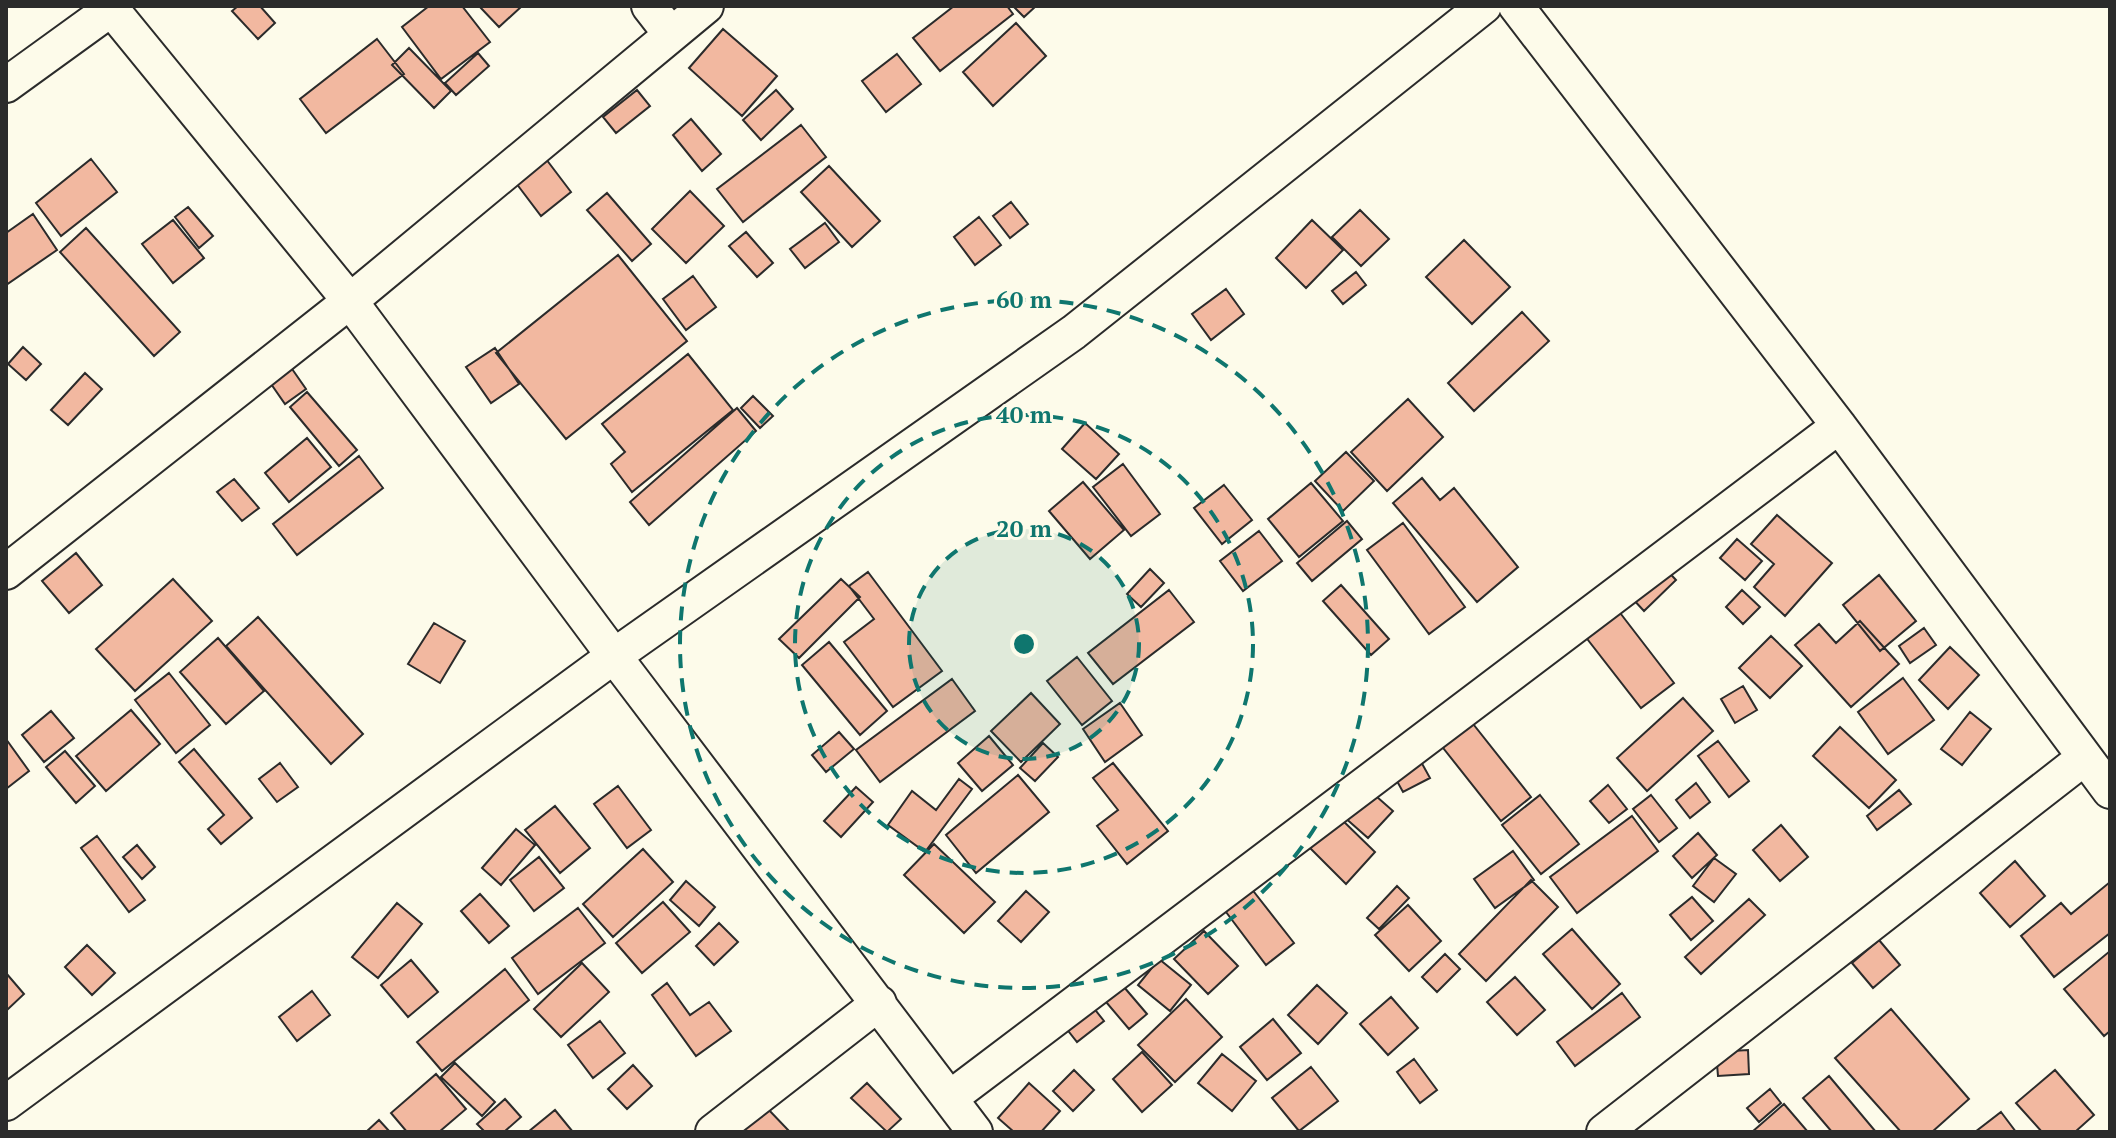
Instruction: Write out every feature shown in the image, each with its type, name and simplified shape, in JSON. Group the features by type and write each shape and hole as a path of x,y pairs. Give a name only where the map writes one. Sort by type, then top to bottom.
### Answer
{"street":[{"path":"649,6 670,33"},
{"path":"6,572 350,301 706,6"},
{"path":"6,1103 614,656 1074,332 1484,6"},
{"path":"1516,6 1839,426 2110,791"},
{"path":"6,85 110,8 350,301 975,1132"},
{"path":"950,1098 1839,426"},
{"path":"1604,1132 2084,758"},
{"path":"713,1132 879,1003"}],"building":[{"path":"238,6 260,6 275,23 258,39 232,11"},
{"path":"429,6 462,6 490,42 441,79 402,27"},
{"path":"479,6 522,6 499,27"},
{"path":"954,6 1007,6 1013,14 940,71 913,38"},
{"path":"1013,6 1036,6 1024,17"},
{"path":"1016,23 1046,56 993,106 963,72"},
{"path":"723,29 777,76 742,116 689,68"},
{"path":"377,39 404,74 326,133 300,99"},
{"path":"409,48 451,91 434,108 392,65"},
{"path":"478,53 489,66 456,95 445,83"},
{"path":"897,54 921,84 886,112 862,81"},
{"path":"637,90 650,106 616,133 603,117"},
{"path":"776,90 793,109 761,140 743,120"},
{"path":"691,119 721,154 702,171 673,135"},
{"path":"801,125 826,157 743,222 717,189"},
{"path":"91,159 117,192 61,236 36,203"},
{"path":"546,159 571,192 541,216 516,183"},
{"path":"829,166 880,221 852,247 801,192"},
{"path":"690,191 724,226 686,263 652,229"},
{"path":"607,193 651,244 632,261 587,210"},
{"path":"1011,202 1028,224 1010,238 993,216"},
{"path":"188,207 213,236 199,248 175,217"},
{"path":"1360,210 1389,239 1361,266 1332,237"},
{"path":"33,214 57,250 6,285 6,233"},
{"path":"979,217 1001,245 975,265 954,237"},
{"path":"173,220 204,258 173,283 142,244"},
{"path":"1312,220 1343,250 1306,288 1276,258"},
{"path":"825,223 839,242 805,268 790,249"},
{"path":"86,228 180,332 154,356 60,252"},
{"path":"746,232 773,263 757,277 729,246"},
{"path":"1464,240 1510,287 1472,324 1426,277"},
{"path":"618,255 687,341 566,439 496,353"},
{"path":"1356,272 1366,285 1343,304 1332,291"},
{"path":"693,276 716,307 686,330 663,299"},
{"path":"1226,289 1244,314 1211,340 1192,314"},
{"path":"1522,312 1549,341 1474,411 1448,383"},
{"path":"23,347 41,364 26,380 8,364"},
{"path":"495,348 519,384 491,403 466,367"},
{"path":"688,354 733,410 632,492 611,464 625,452 602,424"},
{"path":"290,366 306,389 285,404 269,381"},
{"path":"85,373 102,389 68,425 51,410"},
{"path":"307,392 357,450 339,466 290,407"},
{"path":"753,396 773,416 760,428 741,408"},
{"path":"1408,399 1443,437 1387,491 1351,452"},
{"path":"737,408 756,431 649,525 630,502"},
{"path":"1085,423 1119,454 1096,479 1062,449"},
{"path":"307,438 331,467 289,502 265,473"},
{"path":"1346,452 1374,481 1343,511 1315,481"},
{"path":"359,456 383,488 297,555 273,524"},
{"path":"1123,464 1160,514 1131,536 1093,487"},
{"path":"1422,478 1440,500 1454,488 1518,567 1477,602 1393,503"},
{"path":"234,479 259,508 242,521 217,492"},
{"path":"1083,482 1124,530 1090,559 1049,511"},
{"path":"1311,483 1343,521 1299,557 1268,519"},
{"path":"1224,485 1252,520 1222,544 1194,508"},
{"path":"1777,515 1832,563 1785,616 1754,587 1774,564 1751,544"},
{"path":"1347,521 1362,539 1312,581 1297,563"},
{"path":"1403,523 1465,607 1429,634 1367,550"},
{"path":"1259,531 1282,561 1243,591 1220,561"},
{"path":"1737,539 1762,561 1745,580 1720,558"},
{"path":"76,553 102,585 69,613 42,581"},
{"path":"1663,566 1676,580 1644,611 1631,597"},
{"path":"1150,569 1164,583 1141,607 1127,594"},
{"path":"868,572 942,671 893,707 844,642 874,619 849,586"},
{"path":"1879,575 1916,621 1880,651 1843,605"},
{"path":"173,579 212,621 135,691 96,649"},
{"path":"841,579 860,597 799,658 779,639"},
{"path":"1341,585 1389,639 1371,655 1323,601"},
{"path":"1169,590 1194,622 1113,684 1088,653"},
{"path":"1742,590 1760,607 1743,624 1726,607"},
{"path":"1614,605 1674,683 1641,708 1581,631"},
{"path":"258,617 363,734 331,764 226,646"},
{"path":"1860,621 1899,664 1851,707 1795,645 1819,624 1836,643"},
{"path":"434,623 465,641 440,683 408,664"},
{"path":"1924,628 1936,645 1910,663 1899,646"},
{"path":"1771,636 1802,666 1770,698 1739,668"},
{"path":"218,638 264,691 226,724 180,672"},
{"path":"829,642 887,711 860,735 802,665"},
{"path":"1950,647 1979,675 1948,709 1919,680"},
{"path":"1077,657 1112,701 1082,725 1047,681"},
{"path":"169,673 210,725 176,753 135,700"},
{"path":"1903,678 1934,720 1888,754 1858,712"},
{"path":"952,679 975,711 880,782 856,750"},
{"path":"1743,686 1757,710 1735,723 1721,699"},
{"path":"1031,693 1060,724 1021,762 991,731"},
{"path":"1683,698 1713,731 1647,791 1617,758"},
{"path":"1120,703 1142,735 1105,762 1083,729"},
{"path":"131,710 160,744 106,791 76,756"},
{"path":"51,711 74,738 44,762 22,735"},
{"path":"1970,712 1991,729 1962,765 1941,749"},
{"path":"1466,715 1531,797 1501,821 1436,739"},
{"path":"1840,727 1896,780 1869,808 1813,756"},
{"path":"839,732 854,749 826,772 812,755"},
{"path":"989,736 1013,765 982,791 958,763"},
{"path":"6,739 29,771 6,789"},
{"path":"1409,740 1430,778 1403,792 1382,754"},
{"path":"1718,741 1749,781 1729,797 1698,756"},
{"path":"1043,743 1058,757 1035,781 1020,768"},
{"path":"194,749 252,818 221,844 208,829 224,815 179,762"},
{"path":"65,751 95,786 76,803 46,767"},
{"path":"280,763 298,787 277,802 259,779"},
{"path":"1113,763 1168,831 1127,864 1097,826 1118,810 1093,778"},
{"path":"1018,775 1049,812 976,873 946,835"},
{"path":"959,779 972,789 925,852 888,825 912,791 936,810"},
{"path":"1696,783 1710,802 1690,818 1676,800"},
{"path":"1608,785 1627,809 1609,823 1590,801"},
{"path":"618,786 651,830 627,848 594,804"},
{"path":"856,787 873,802 841,837 824,821"},
{"path":"1368,789 1393,811 1368,838 1343,816"},
{"path":"1899,790 1911,804 1877,830 1867,816"},
{"path":"1540,795 1579,844 1541,874 1502,825"},
{"path":"1651,795 1677,828 1659,842 1633,809"},
{"path":"555,806 590,848 560,873 525,830"},
{"path":"1337,815 1375,852 1346,884 1307,845"},
{"path":"1632,816 1658,851 1577,913 1550,877"},
{"path":"1781,825 1808,857 1780,881 1753,850"},
{"path":"516,829 535,845 501,885 482,868"},
{"path":"1698,833 1717,855 1692,878 1673,856"},
{"path":"97,836 145,900 129,912 81,848"},
{"path":"934,844 995,902 964,933 904,875"},
{"path":"137,845 155,867 142,879 123,857"},
{"path":"643,849 673,882 613,937 583,904"},
{"path":"1513,851 1534,880 1495,908 1474,879"},
{"path":"539,857 564,888 534,911 510,880"},
{"path":"1714,858 1736,874 1714,902 1693,886"},
{"path":"2015,861 2045,896 2010,927 1980,893"},
{"path":"1531,880 1558,907 1486,981 1459,954"},
{"path":"686,881 715,907 699,926 670,900"},
{"path":"2110,882 2110,933 2054,977 2021,936 2061,903 2071,914"},
{"path":"1247,883 1294,943 1266,965 1220,904"},
{"path":"1397,886 1409,898 1379,929 1367,918"},
{"path":"1026,891 1049,912 1021,942 998,921"},
{"path":"480,894 509,926 489,943 461,911"},
{"path":"1692,897 1713,921 1691,940 1670,915"},
{"path":"1749,899 1765,915 1701,974 1685,957"},
{"path":"663,902 690,932 642,973 616,943"},
{"path":"397,903 422,924 378,978 352,957"},
{"path":"1408,905 1441,941 1409,971 1375,935"},
{"path":"578,908 605,943 538,994 512,958"},
{"path":"719,923 738,942 714,965 696,946"},
{"path":"1572,929 1620,984 1592,1009 1543,954"},
{"path":"1204,931 1238,966 1208,994 1174,959"},
{"path":"1879,940 1900,965 1873,988 1852,963"},
{"path":"87,945 115,973 92,995 65,967"},
{"path":"2110,951 2110,1031 2104,1036 2064,989"},
{"path":"1445,954 1460,969 1437,992 1422,977"},
{"path":"1159,959 1191,985 1170,1011 1138,985"},
{"path":"411,960 438,992 408,1017 381,985"},
{"path":"582,963 609,992 561,1037 534,1009"},
{"path":"505,969 529,1000 442,1071 417,1042"},
{"path":"6,973 24,994 6,1011"},
{"path":"1515,977 1545,1010 1517,1035 1487,1002"},
{"path":"1118,980 1147,1014 1129,1029 1101,996"},
{"path":"667,983 690,1015 709,1002 731,1031 696,1056 652,995"},
{"path":"1317,985 1347,1013 1318,1044 1288,1015"},
{"path":"312,991 330,1015 297,1041 279,1017"},
{"path":"1622,993 1640,1017 1575,1066 1557,1042"},
{"path":"1391,997 1418,1028 1388,1055 1360,1024"},
{"path":"1186,999 1222,1037 1175,1082 1138,1045"},
{"path":"1089,1002 1104,1021 1077,1042 1062,1023"},
{"path":"1891,1009 1969,1099 1932,1132 1901,1132 1835,1058"},
{"path":"1273,1019 1301,1053 1267,1080 1240,1047"},
{"path":"600,1021 625,1053 593,1078 568,1045"},
{"path":"1748,1050 1749,1074 1718,1076 1716,1052"},
{"path":"1142,1052 1172,1085 1142,1112 1113,1079"},
{"path":"1222,1054 1256,1081 1232,1111 1198,1083"},
{"path":"1414,1059 1437,1090 1420,1103 1397,1072"},
{"path":"455,1063 495,1102 482,1116 441,1077"},
{"path":"633,1065 652,1086 627,1109 608,1089"},
{"path":"1311,1067 1338,1101 1299,1131 1272,1098"},
{"path":"1074,1070 1094,1090 1073,1111 1053,1091"},
{"path":"2055,1070 2094,1115 2075,1132 2042,1132 2016,1103"},
{"path":"436,1074 466,1109 439,1132 407,1132 391,1113"},
{"path":"1829,1076 1876,1132 1832,1132 1803,1098"},
{"path":"867,1083 901,1119 887,1132 851,1098"},
{"path":"1029,1083 1060,1111 1041,1132 1014,1132 998,1118"},
{"path":"1770,1089 1781,1103 1759,1122 1747,1108"},
{"path":"505,1099 521,1117 504,1132 485,1132 477,1124"},
{"path":"1784,1104 1808,1132 1752,1132"},
{"path":"767,1108 790,1132 741,1132"},
{"path":"555,1110 573,1132 528,1132"},
{"path":"2001,1112 2016,1132 1975,1132"},
{"path":"379,1120 390,1132 366,1132"}]}
